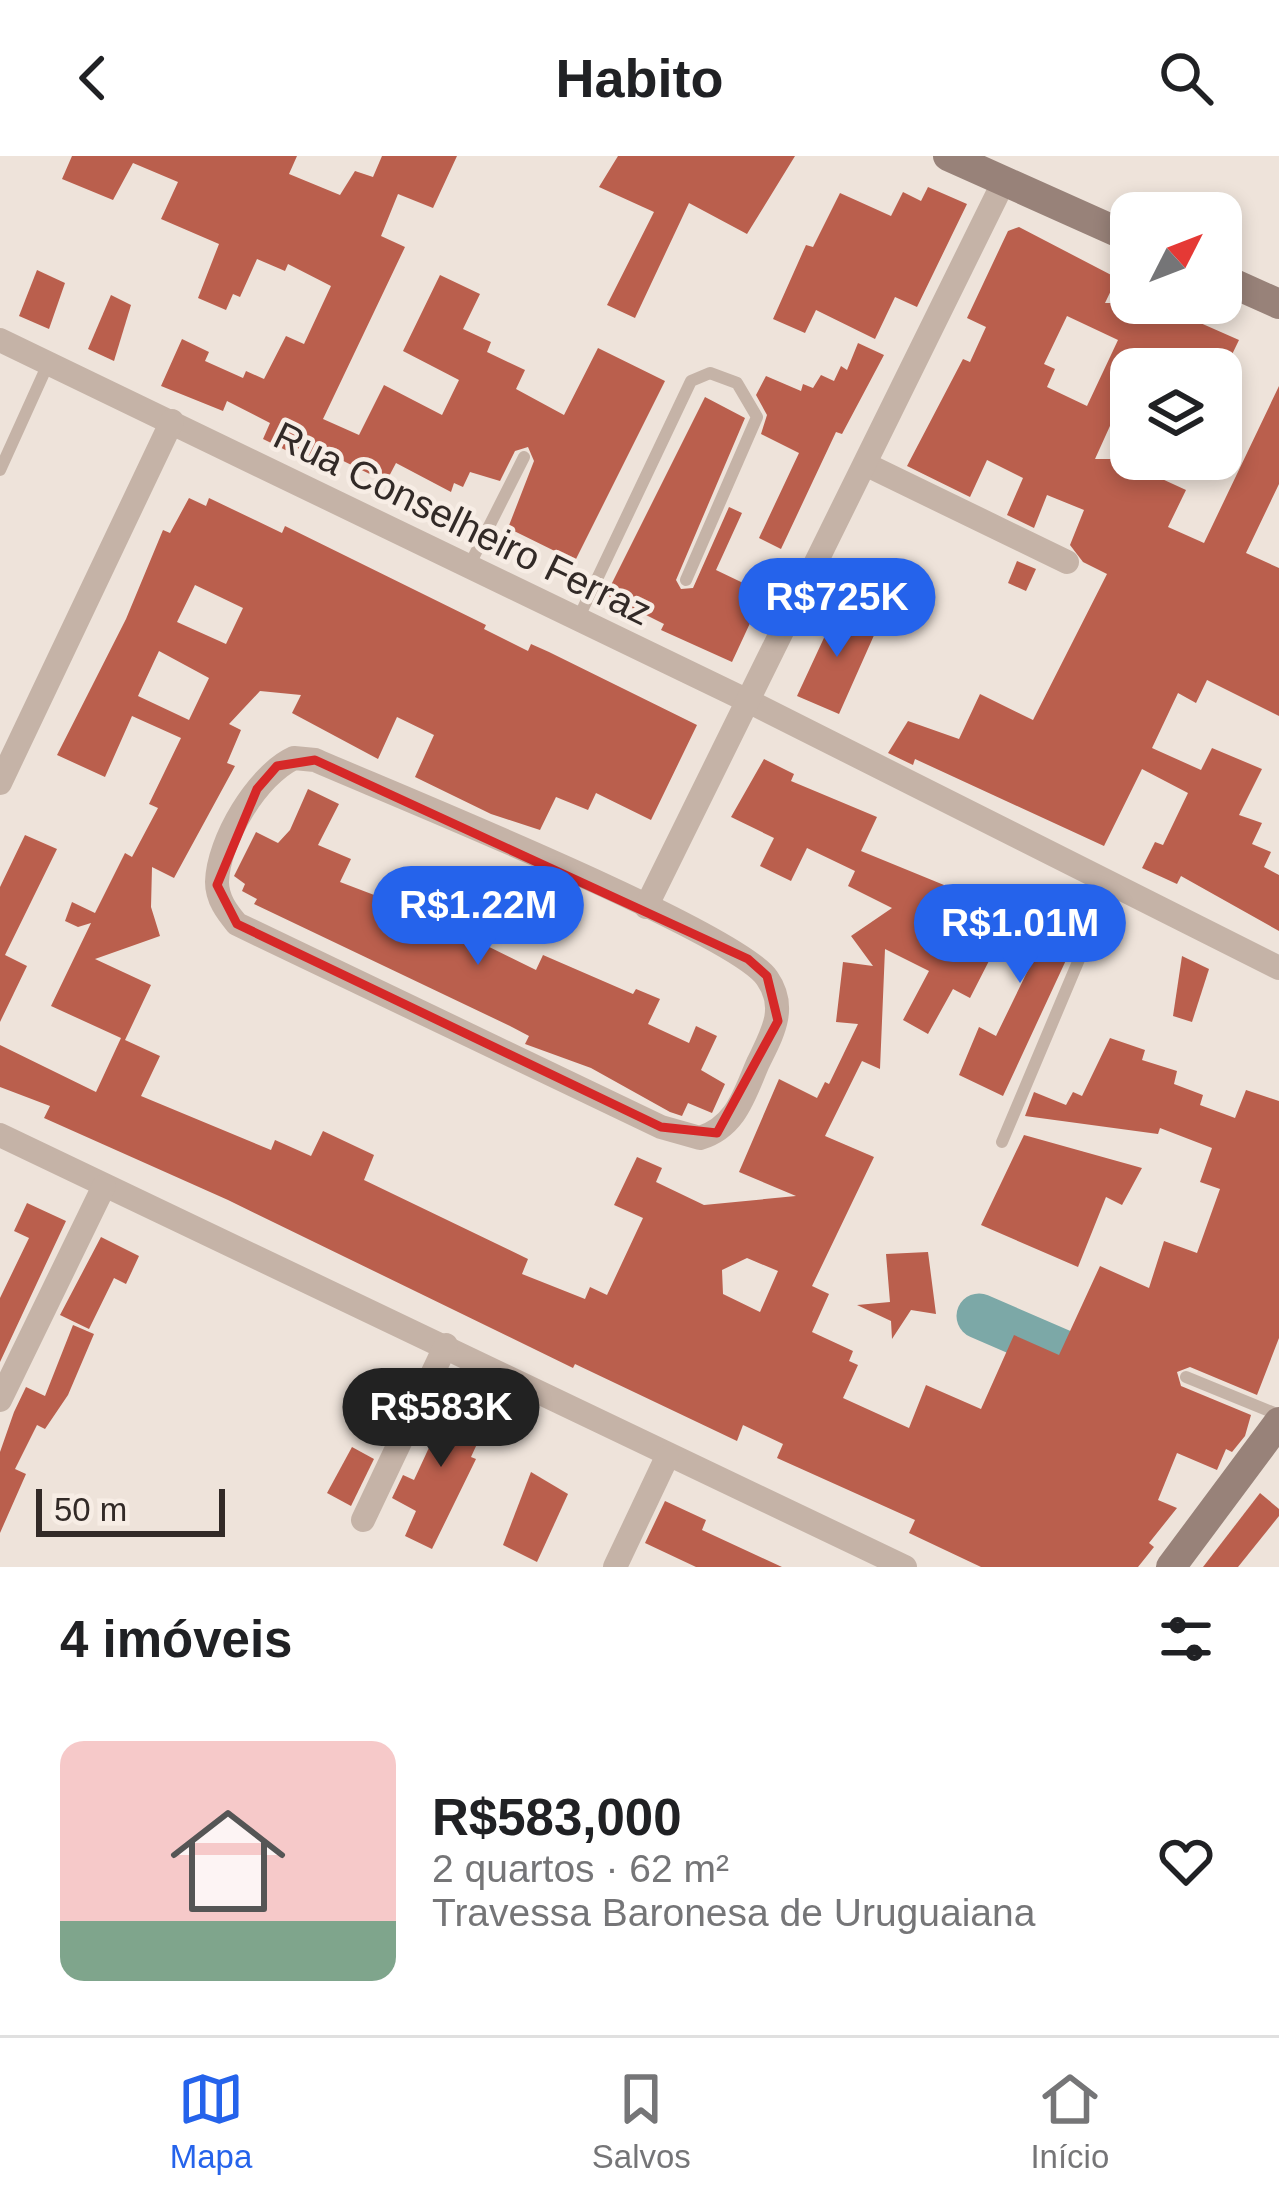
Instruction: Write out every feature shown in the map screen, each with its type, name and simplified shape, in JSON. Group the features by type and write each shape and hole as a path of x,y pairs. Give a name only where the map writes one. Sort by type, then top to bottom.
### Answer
{"street":[{"path":"948,156 1110,229"},
{"path":"646,908 1004,181"},
{"path":"1242,287 1279,304"},
{"name":"Rua Conselheiro Ferraz","path":"0,340 748,701 1279,968"},
{"path":"0,783 172,421"},
{"path":"866,464 1067,562"},
{"path":"294,758 315,760 646,908 748,959 767,976 778,1001 778,1021 730,1122 700,1138 661,1127 263,939 237,924 222,904 217,884 222,856 257,789 277,766 294,758"},
{"path":"0,1135 905,1567"},
{"path":"0,1400 104,1186"},
{"path":"363,1520 446,1345"},
{"path":"1171,1567 1279,1419"},
{"path":"614,1567 667,1457"}],"lane":[{"path":"0,470 48,362"},
{"path":"578,619 691,381 710,373 736,382 757,417 686,580"},
{"path":"469,566 524,458"},
{"path":"1002,1142 1110,886"},
{"path":"1186,1377 1279,1419"}],"highlighted area":[{"path":"315,760 748,959 767,976 778,1021 717,1133 661,1127 237,924 217,885 257,789 277,766"}],"building":[{"path":"72,156 297,156 289,174 340,195 355,171 373,177 382,156 457,156 433,208 398,194 381,236 405,247 323,419 359,435 384,385 442,415 459,380 403,351 440,275 480,294 463,329 491,342 487,352 525,370 516,389 564,415 598,348 665,381 575,561 508,528 534,461 528,447 515,451 500,481 470,472 463,487 454,483 451,492 396,463 386,482 321,450 314,464 263,439 270,423 227,401 223,411 161,386 182,339 209,352 205,361 243,378 246,371 264,379 286,336 304,344 331,286 288,264 285,271 257,259 240,297 233,294 226,310 198,298 219,244 161,219 178,182 133,163 113,200 62,179"},
{"path":"618,156 795,156 747,234 689,203 635,318 607,305 654,212 599,187"},
{"path":"928,187 967,204 917,307 895,297 875,339 816,310 805,333 773,319 806,245 813,247 840,193 891,216 903,192 921,201"},
{"path":"1019,227 1110,274 1105,303 1110,303 1110,324 1203,324 1239,340 1235,348 1114,348 1118,340 1067,316 1044,364 1055,369 1047,387 1087,406 1110,357 1110,426 1095,459 1110,459 1110,480 1164,480 1186,490 1168,527 1204,543 1234,480 1242,480 1242,463 1279,386 1279,484 1246,553 1279,568 1279,716 1207,680 1196,703 1178,693 1152,748 1201,770 1212,748 1262,769 1239,815 1262,823 1252,844 1271,852 1264,867 1279,875 1279,931 1181,876 1177,884 1142,868 1155,842 1163,845 1188,793 1142,769 1104,846 915,759 913,765 888,753 908,721 959,739 980,694 1033,720 1107,574 1083,562 1070,545 1084,510 1047,495 1034,528 1007,515 1023,478 987,460 970,497 907,466 963,359 970,362 986,327 967,318 1008,231"},
{"path":"37,270 65,283 49,329 19,316"},
{"path":"111,295 131,305 114,361 88,349"},
{"path":"858,343 884,355 842,434 836,432 781,549 759,538 799,453 761,434 767,415 756,395 766,376 801,391 803,384 813,388 821,375 834,381 841,366 847,370"},
{"path":"705,397 745,418 676,580 681,589 693,588 729,507 742,513 716,570 764,593 732,662 661,630 664,624 606,595"},
{"path":"189,498 206,506 209,498 282,533 285,526 486,625 484,629 528,651 531,644 697,725 651,820 596,793 588,810 556,797 540,830 491,814 415,777 434,735 397,717 378,759 292,713 301,695 260,691 229,724 241,730 227,763 235,766 174,878 152,867 151,907 160,936 95,959 151,985 125,1040 160,1056 141,1096 271,1150 275,1140 311,1156 323,1131 374,1155 364,1180 528,1259 522,1274 585,1299 590,1287 607,1295 643,1218 614,1205 637,1157 662,1168 656,1182 704,1205 796,1196 739,1172 779,1079 817,1098 825,1082 829,1084 858,1024 836,1022 843,962 873,966 851,936 892,908 848,886 855,871 807,848 791,881 760,866 774,838 731,817 764,759 794,774 791,781 877,817 861,851 944,885 927,921 992,955 970,998 953,989 928,1034 903,1020 929,971 885,949 880,1069 862,1061 825,1136 874,1157 812,1286 829,1294 812,1332 853,1351 849,1361 858,1365 843,1398 909,1428 926,1385 981,1409 1014,1335 1059,1355 1100,1266 1149,1288 1164,1241 1197,1253 1220,1189 1200,1182 1212,1148 1160,1128 1158,1134 1025,1116 1034,1092 1066,1105 1073,1092 1082,1096 1110,1038 1145,1050 1142,1060 1177,1071 1174,1084 1203,1095 1200,1105 1235,1118 1246,1090 1279,1101 1279,1338 1257,1395 1190,1367 1177,1372 1181,1386 1251,1415 1245,1436 1232,1452 1226,1449 1217,1470 1177,1453 1158,1500 1177,1508 1149,1543 1154,1547 1138,1567 981,1567 909,1533 915,1520 777,1458 783,1444 743,1425 737,1441 575,1364 573,1368 228,1200 44,1118 50,1106 0,1087 0,1045 96,1092 121,1038 51,1006 91,923 78,927 65,921 72,902 95,913 125,853 132,857 158,808 149,804 181,738 132,716 105,777 57,755 126,619 163,530 170,533","holes":["195,585 243,608 226,644 177,622","159,651 209,678 189,720 138,696","747,1258 778,1271 760,1312 723,1294 722,1270"]},
{"path":"1017,561 1036,569 1026,591 1008,583"},
{"path":"842,599 862,608 855,624 875,633 839,714 797,696"},
{"path":"308,789 339,804 318,845 351,859 340,882 411,909 420,889 474,915 465,935 536,970 543,955 633,994 636,989 660,999 648,1024 689,1043 696,1026 717,1036 701,1070 725,1084 712,1113 688,1103 682,1116 670,1112 591,1068 525,1044 529,1036 510,1026 254,904 257,899 242,891 245,884 234,876 256,832 278,843 290,830"},
{"path":"25,835 57,849 5,955 27,966 0,1022 0,887"},
{"path":"1010,889 1080,930 1003,1096 959,1075 979,1027 996,1036 1029,968 982,945"},
{"path":"1182,956 1209,969 1192,1022 1173,1016"},
{"path":"1024,1135 1142,1168 1122,1205 1106,1197 1078,1267 981,1225"},
{"path":"27,1203 66,1221 0,1362 0,1298 29,1238 14,1231"},
{"path":"101,1237 139,1256 126,1284 114,1278 89,1329 60,1315"},
{"path":"928,1252 936,1314 911,1310 892,1339 891,1321 857,1305 890,1302 886,1254"},
{"path":"73,1325 94,1334 68,1395 45,1429 37,1425 15,1469 26,1474 0,1533 0,1452 14,1412 26,1387 45,1396"},
{"path":"439,1398 488,1420 471,1457 476,1459 432,1549 405,1536 416,1511 392,1498 403,1475 414,1480 433,1439 422,1434"},
{"path":"352,1447 374,1459 351,1506 327,1493"},
{"path":"531,1472 568,1494 537,1562 503,1545"},
{"path":"1260,1493 1279,1509 1279,1516 1238,1567 1203,1567"},
{"path":"665,1501 706,1520 702,1530 782,1567 696,1567 645,1543"}],"waterway":[{"path":"979,1316 1113,1374"}]}
